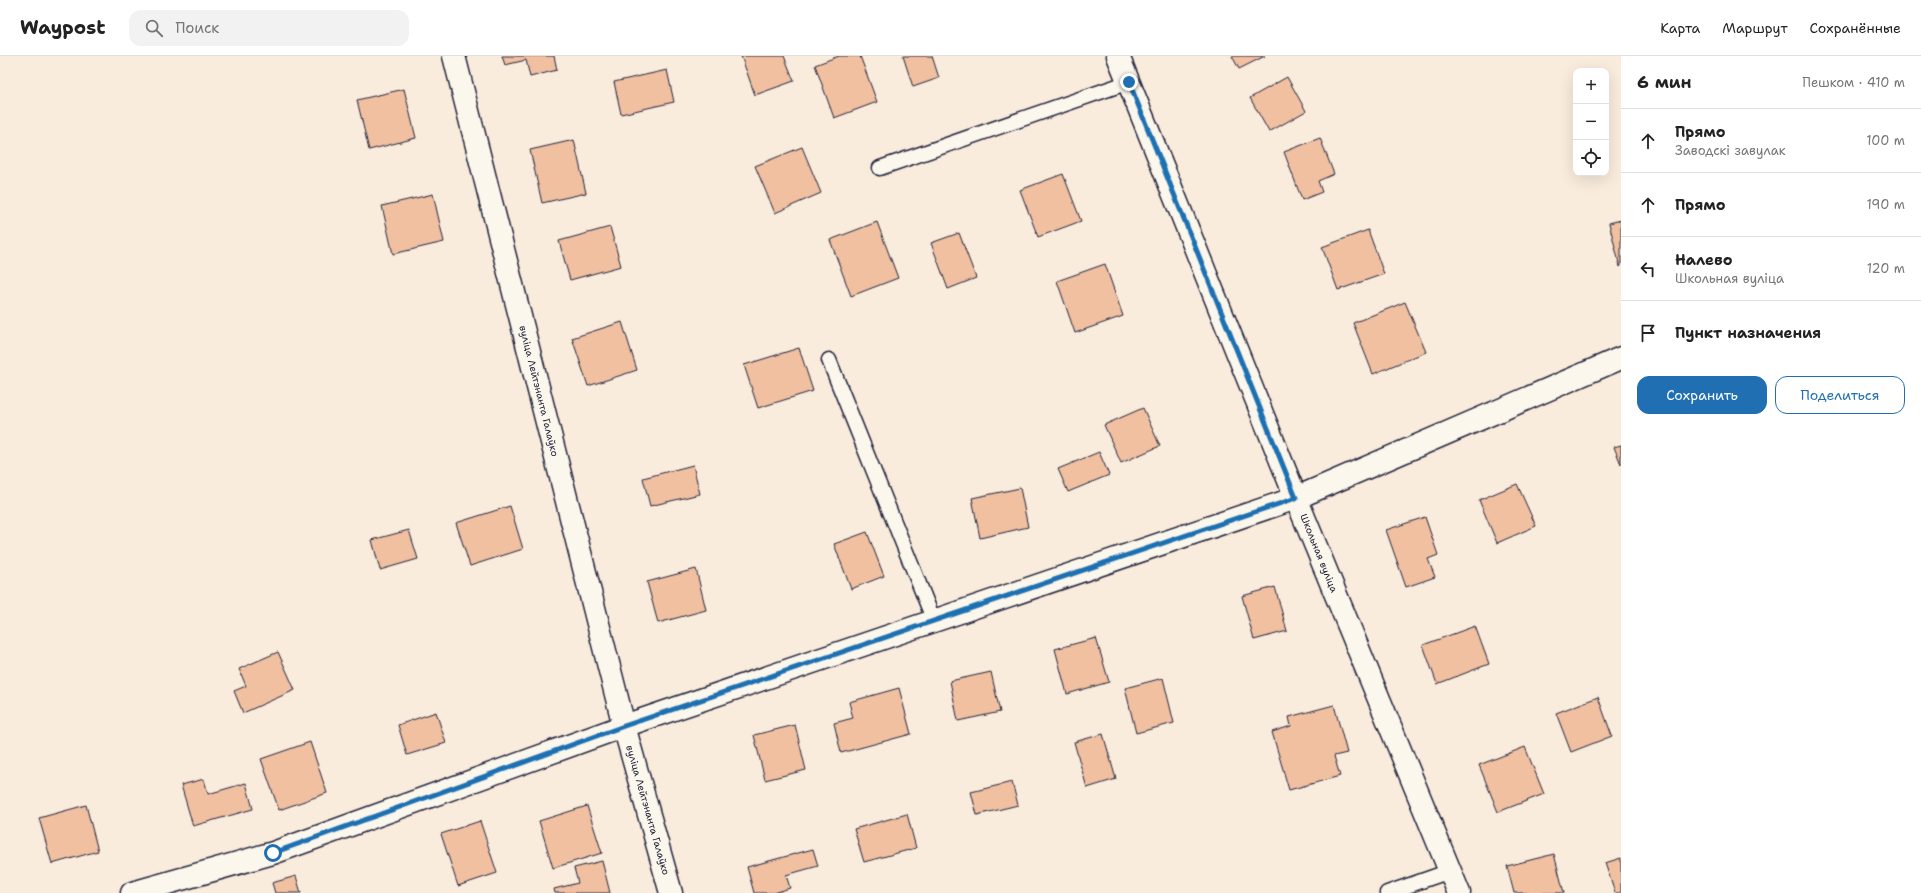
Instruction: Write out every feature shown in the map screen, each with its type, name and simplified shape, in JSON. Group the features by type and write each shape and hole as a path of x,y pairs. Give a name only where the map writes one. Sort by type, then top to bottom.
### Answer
{"street":[{"name":"вуліца Лейтэнанта Галаўко","path":"454,56 624,726 672,893"},
{"name":"Школьная вуліца","path":"1118,56 1296,498 1459,893"},
{"path":"132,893 273,853 624,726 1296,498 1621,358"}],"lane":[{"path":"880,168 1129,82"},
{"path":"829,360 934,621"},
{"path":"1387,893 1450,871"}],"building":[{"path":"502,56 554,56 557,70 530,77 526,60 505,65"},
{"path":"741,56 784,56 794,81 755,95"},
{"path":"839,56 860,56 877,102 834,118 815,65"},
{"path":"903,56 932,56 939,78 913,87"},
{"path":"1232,56 1265,56 1239,69"},
{"path":"667,70 674,102 621,114 614,82"},
{"path":"1287,77 1306,111 1269,132 1250,98"},
{"path":"404,89 416,138 369,150 357,100"},
{"path":"1320,138 1334,174 1318,181 1322,192 1302,200 1284,152"},
{"path":"574,140 586,193 542,203 530,150"},
{"path":"802,147 821,193 775,213 755,166"},
{"path":"1063,174 1081,221 1038,237 1020,190"},
{"path":"433,194 444,242 393,254 382,206"},
{"path":"1621,220 1621,266 1620,267 1609,223"},
{"path":"877,222 898,278 851,296 830,240"},
{"path":"610,227 621,266 570,280 559,241"},
{"path":"1368,230 1384,274 1338,290 1322,247"},
{"path":"959,233 976,278 948,289 931,243"},
{"path":"1105,264 1123,316 1075,333 1057,281"},
{"path":"1405,302 1426,352 1373,374 1353,323"},
{"path":"622,322 637,370 588,386 572,338"},
{"path":"799,348 813,391 758,408 744,365"},
{"path":"1143,408 1160,446 1121,463 1104,425"},
{"path":"1621,445 1621,464 1614,447"},
{"path":"1099,452 1109,475 1068,492 1058,469"},
{"path":"693,465 700,494 650,506 643,478"},
{"path":"1517,484 1536,526 1497,543 1479,500"},
{"path":"1020,488 1028,527 980,538 972,498"},
{"path":"510,506 523,549 470,566 456,523"},
{"path":"1425,517 1438,555 1428,559 1435,577 1406,587 1386,530"},
{"path":"409,530 418,559 380,570 372,540"},
{"path":"867,532 884,576 851,589 834,544"},
{"path":"696,569 706,610 658,623 647,582"},
{"path":"1275,587 1287,631 1254,640 1242,596"},
{"path":"1475,626 1489,664 1437,684 1423,645"},
{"path":"1096,638 1109,682 1067,694 1055,649"},
{"path":"278,652 295,690 243,713 234,691 246,686 239,669"},
{"path":"991,672 1000,712 958,721 950,681"},
{"path":"1163,678 1174,723 1136,733 1125,688"},
{"path":"899,688 911,734 841,753 834,723 853,718 849,702"},
{"path":"1598,697 1612,736 1571,752 1556,713"},
{"path":"1334,705 1347,753 1334,756 1340,776 1289,790 1272,732 1291,726 1289,717"},
{"path":"436,712 446,743 407,755 398,725"},
{"path":"795,725 806,770 765,780 754,735"},
{"path":"1103,734 1116,779 1087,788 1074,742"},
{"path":"310,742 327,793 279,810 261,759"},
{"path":"1525,747 1544,794 1498,812 1479,765"},
{"path":"204,779 208,794 246,783 253,809 193,826 181,785"},
{"path":"1012,782 1018,805 977,815 971,792"},
{"path":"86,805 98,851 52,864 39,818"},
{"path":"587,806 602,853 553,868 539,821"},
{"path":"907,814 916,848 864,862 854,829"},
{"path":"480,821 497,873 458,886 441,834"},
{"path":"813,849 818,866 786,875 790,888 774,893 754,893 747,867"},
{"path":"1554,854 1564,893 1514,893 1507,866"},
{"path":"1621,858 1621,893 1615,893 1605,863"},
{"path":"602,861 610,893 555,893 554,889 578,883 574,868"},
{"path":"296,876 301,893 275,893 272,883"}],"route":[{"path":"273,853 624,726 1296,498 1129,82"}]}
